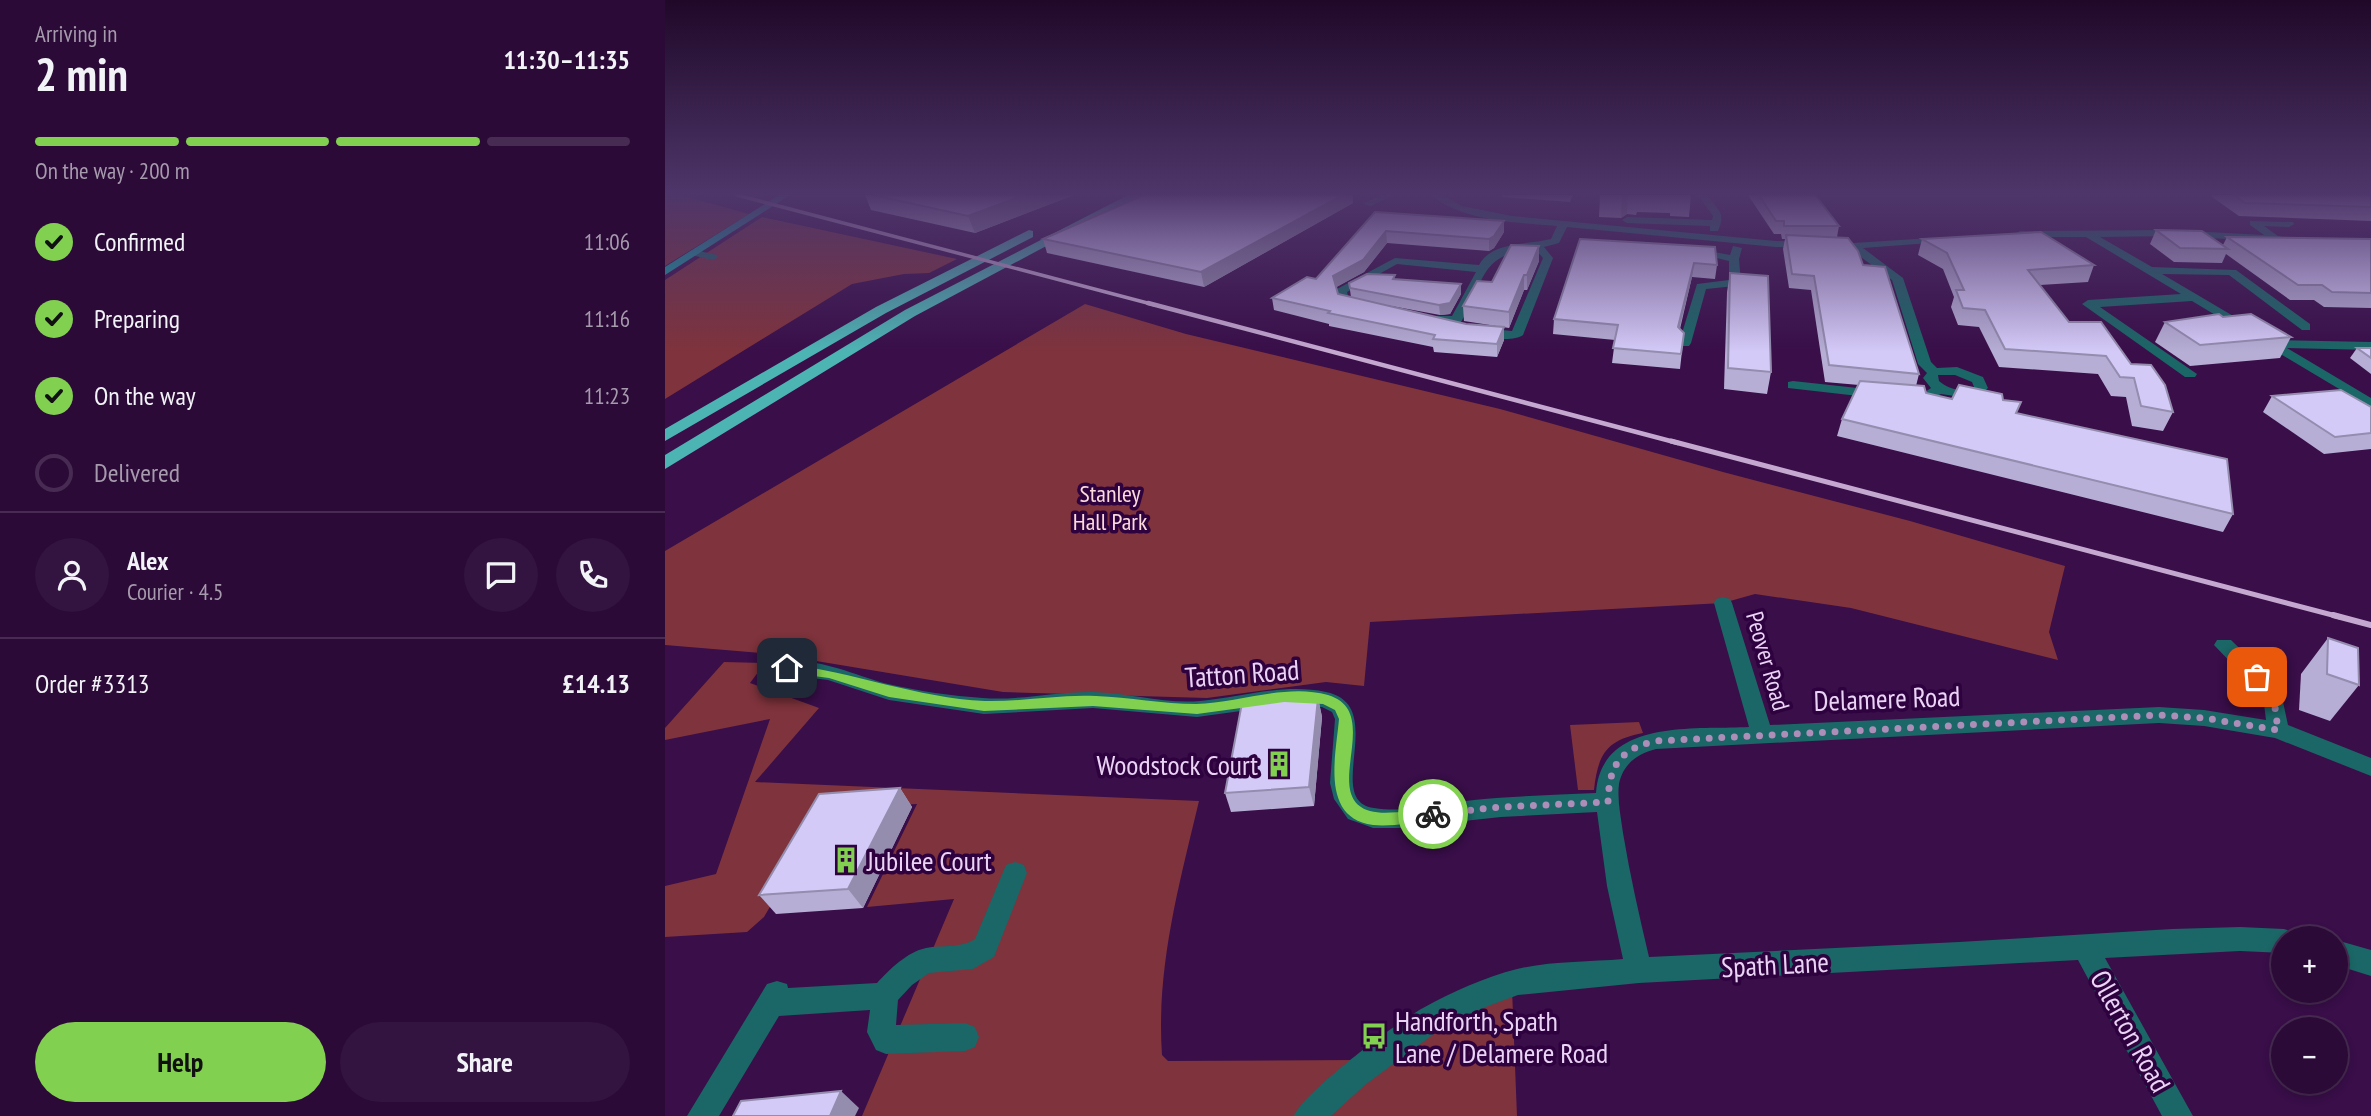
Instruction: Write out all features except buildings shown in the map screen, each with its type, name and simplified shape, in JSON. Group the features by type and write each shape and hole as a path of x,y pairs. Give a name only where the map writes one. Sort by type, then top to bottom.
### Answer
{"highway":[{"path":"665,436 815,346 1002,247"},
{"path":"665,463 806,374 960,286 1035,247"}],"main road":[{"path":"665,272 705,247"}],"street":[{"path":"1440,322 1457,319 1483,269 1495,253 1537,247"},
{"path":"1415,317 1467,330 1517,335 1548,258 1538,247"},
{"path":"1685,343 1701,286 1735,283 1734,259 1737,247"},
{"path":"1854,247 1897,278 1925,364 1934,372 1957,371 1973,377 1981,384 1978,391 1965,394 1940,389 1931,382 1934,372"},
{"path":"2111,247 2371,404"},
{"path":"1681,249 1734,259"},
{"path":"695,253 713,257"},
{"path":"1367,307 1344,302 1341,291 1395,261 1483,269"},
{"path":"2150,270 2232,272 2306,327"},
{"path":"2190,374 2088,304 2196,297"},
{"path":"2274,344 2371,346"},
{"path":"1793,385 1891,395 1928,396 1940,389"},
{"name":"Peover Road","path":"1723,603 1762,734"},
{"path":"2224,645 2273,692 2278,730"},
{"name":"Tatton Road","path":"787,668 829,673 889,692 984,706 1093,701 1197,709 1284,697 1325,699 1340,707 1346,719 1341,783 1345,800 1356,812 1373,818 1399,818 1501,807 1608,802"},
{"name":"Delamere Road","path":"1639,970 1619,886 1608,802 1608,783 1614,767 1625,753 1637,745 1656,741 1762,734 2159,715 2204,718 2278,730 2371,766"},
{"path":"702,1116 775,997 883,996 915,966 925,961 973,956 985,948 1015,873"},
{"name":"Spath Lane","path":"1309,1116 1355,1074 1432,1018 1483,994 1518,982 1639,970 2240,939 2271,940"},
{"name":"Ollerton Road","path":"2085,947 2178,1116"},
{"path":"2348,956 2371,963"},
{"path":"883,996 881,1032 886,1040 965,1037"}],"green space":[{"path":"665,247 696,247 665,266"},
{"path":"716,247 902,247 957,259 929,273 904,274 852,284 665,399 665,280"},
{"name":"Stanley Hall Park","path":"1085,304 1186,334 1500,409 2065,566 2049,632 2058,660 1851,608 1755,594 1723,603 1370,622 1364,686 1326,682 1207,698 1003,692 774,654 665,645 665,551"},
{"path":"724,662 765,663 750,683 819,708 755,782 1199,801 1177,895 1162,990 1162,1055 1168,1061 1358,1060 1512,989 1517,1116 862,1116 954,899 867,907 917,804 827,809 764,917 747,932 665,937 665,886 716,874 770,719 665,740 665,728"},
{"path":"1639,722 1643,733 1621,740 1607,750 1598,766 1594,790 1578,790 1570,725"}],"railway":[{"path":"935,247 1155,305"},
{"path":"1148,303 1678,443"},
{"path":"1671,441 2340,617"},
{"path":"2333,615 2371,625"}],"way so far":[{"path":"1433,814 1501,807 1608,802 1608,783 1614,767 1625,753 1637,745 1656,741 2159,715 2204,718 2278,730 2273,692 2257,677"}],"place":[{"name":"Woodstock Court","path":"1279,764"},
{"name":"Jubilee Court","path":"846,860"},
{"name":"Handforth, Spath Lane / Delamere Road","path":"1374,1036"}],"route":[{"path":"787,668 829,673 889,692 984,706 1093,701 1197,709 1284,697 1325,699 1340,707 1346,719 1341,783 1345,800 1356,812 1373,818 1433,814"}]}
